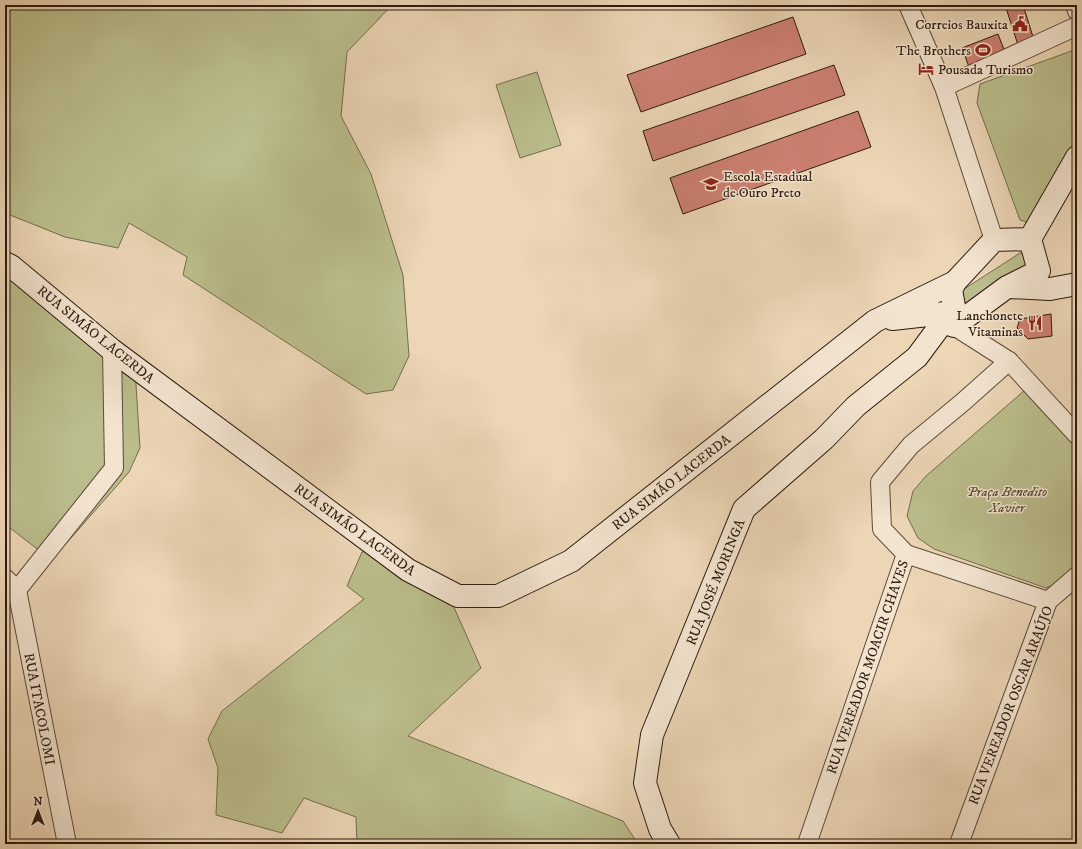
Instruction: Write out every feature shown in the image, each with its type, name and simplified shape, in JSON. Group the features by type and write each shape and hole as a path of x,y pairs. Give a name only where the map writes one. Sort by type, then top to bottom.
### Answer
{"street":[{"path":"908,5 944,88 994,240 1030,239"},
{"path":"1075,5 1077,11"},
{"path":"944,88 1077,26"},
{"path":"1044,280 1030,239 1077,157"},
{"name":"RUA SIMÃO LACERDA","path":"5,263 12,266 112,350 408,570 458,596 498,596 571,561 875,322 954,282 994,240"},
{"path":"875,322 951,320 1007,287 1044,280 1077,284"},
{"path":"951,320 951,290 954,282"},
{"path":"951,320 1009,361 1077,435"},
{"name":"RUA JOSÉ MORINGA","path":"669,844 660,829 646,783 652,735 744,510 824,439 856,406 917,357 951,320"},
{"path":"11,584 114,468 112,350"},
{"name":"RUA VEREADOR MOACIR CHAVES","path":"807,844 906,554 882,529 880,482 912,444 963,402 1009,361"},
{"path":"906,554 1048,601"},
{"name":"RUA VEREADOR OSCAR ARAÚJO","path":"959,844 1048,601 1077,576"},
{"name":"RUA ITACOLOMI","path":"11,584 67,844"}],"green space":[{"path":"5,5 392,5 347,52 341,116 371,174 403,275 409,356 393,390 366,394 183,275 187,257 129,223 118,248 65,237 5,213"},
{"path":"1077,49 1077,165 1030,223 1020,220 977,103 980,84"},
{"path":"537,72 561,145 520,158 496,85"},
{"path":"1020,253 1025,254 1031,261 969,313 958,293"},
{"path":"5,267 135,369 140,448 129,472 56,555 45,555 5,524"},
{"name":"Praça Benedito Xavier","path":"1025,390 1036,394 1077,444 1077,563 1054,585 1046,588 934,549 918,538 907,516 913,491 926,476"},
{"path":"383,549 452,603 481,668 408,736 623,821 638,844 360,844 357,843 356,817 304,798 282,833 216,815 218,768 208,739 222,711 364,599 347,586 362,552"}],"building":[{"name":"Correios Bauxita","path":"1015,5 1023,5 1034,40 1018,45 1006,8"},
{"path":"793,17 806,54 641,112 627,75"},
{"name":"The Brothers","path":"998,34 1005,52 969,67 962,48"},
{"path":"834,65 845,95 653,161 643,131"},
{"path":"858,111 871,147 683,214 670,178"},
{"name":"Lanchonete Vitaminas","path":"1051,314 1052,336 1028,339 1017,328 1020,319"}],"place":[{"name":"Correios Bauxita","path":"1020,24"},
{"name":"The Brothers","path":"983,50"},
{"name":"Pousada Turismo","path":"926,69"},
{"name":"Escola Estadual de Ouro Preto","path":"711,184"},
{"name":"Lanchonete Vitaminas","path":"1035,323"}]}
